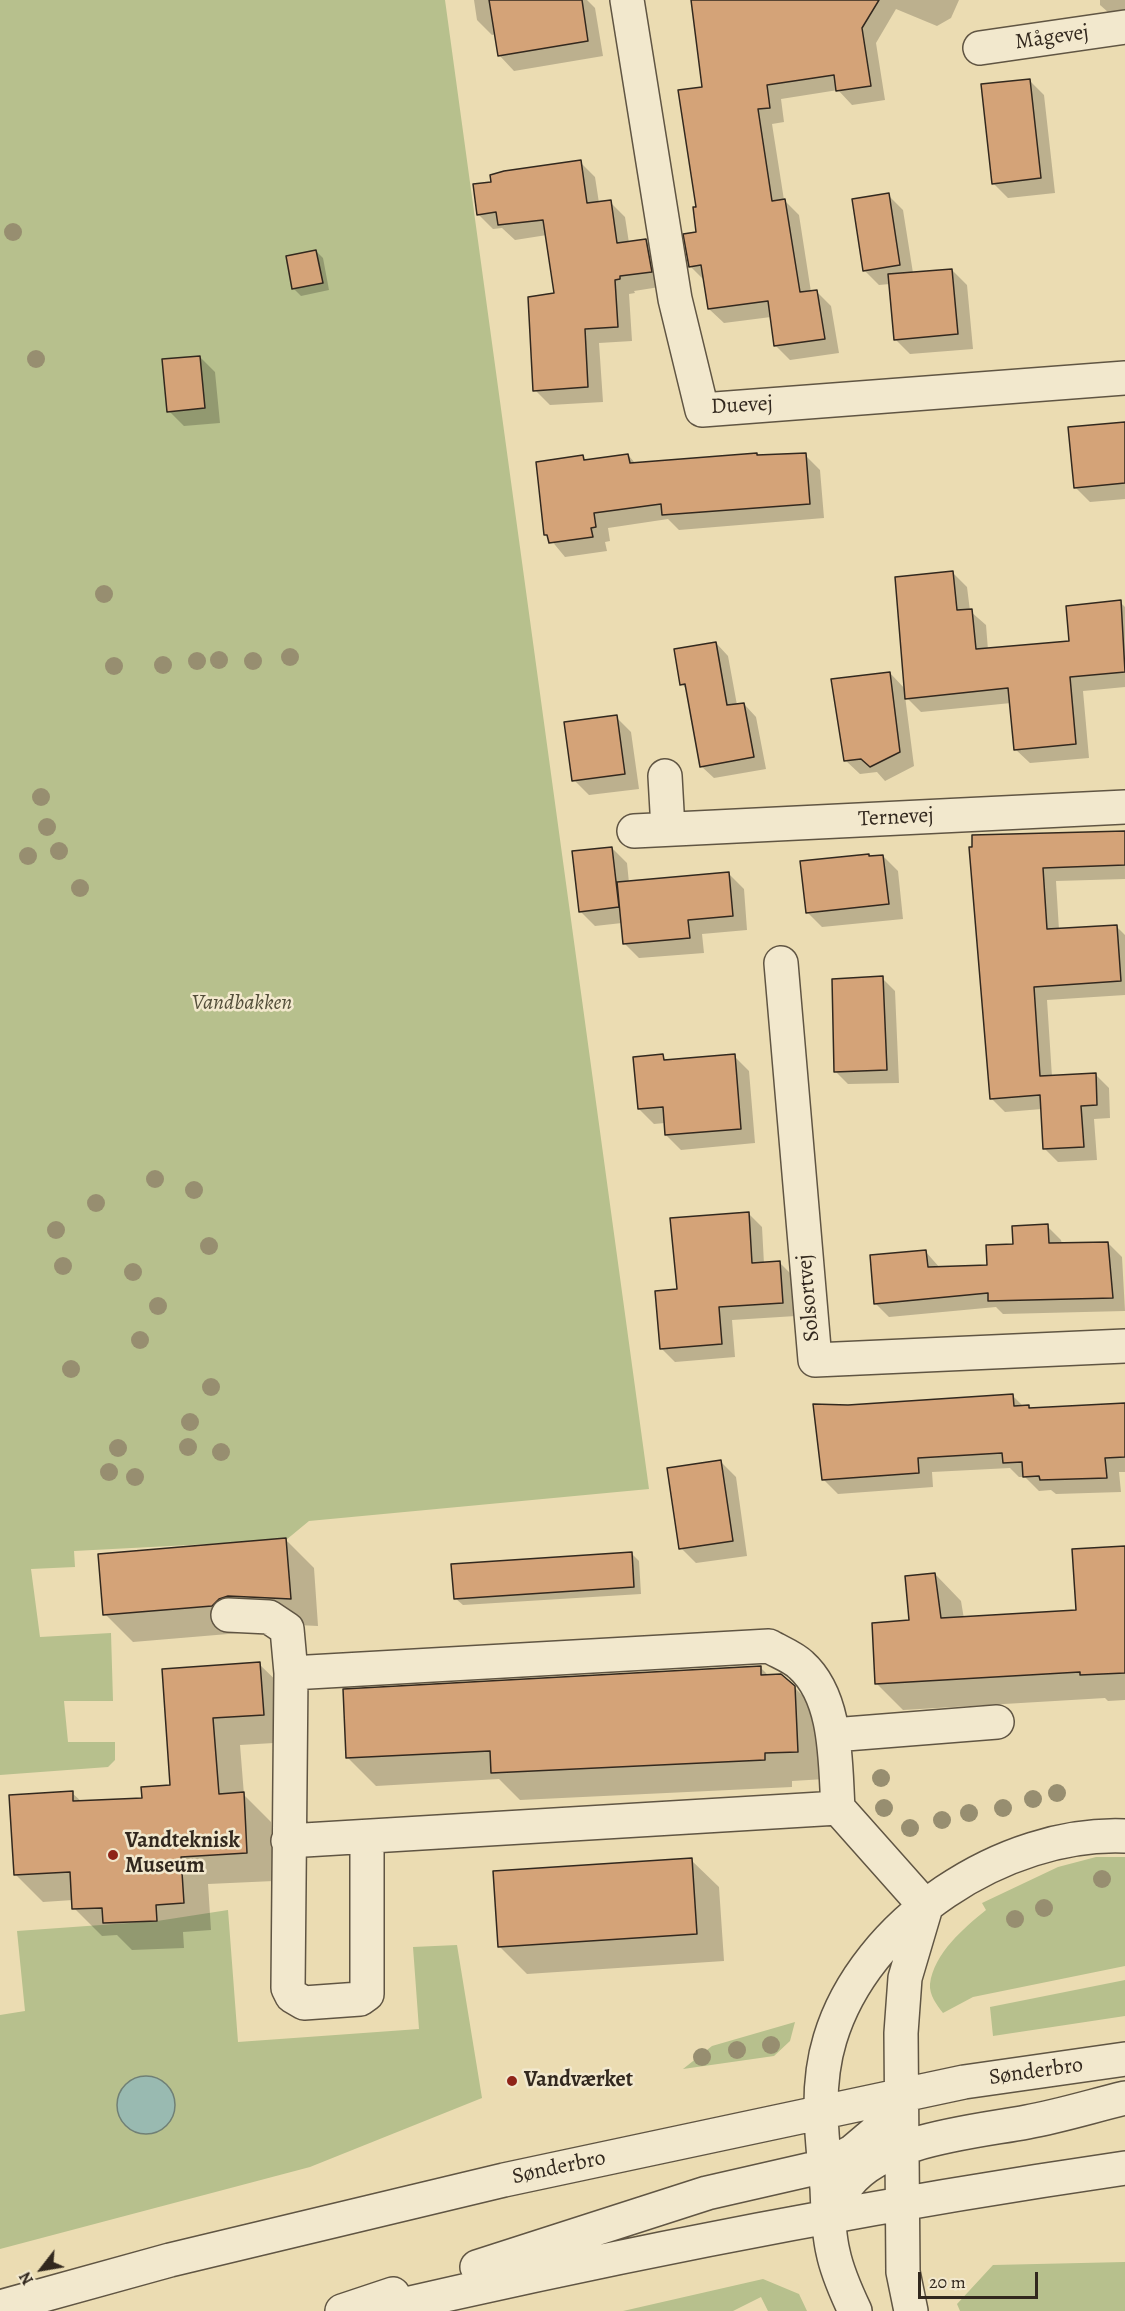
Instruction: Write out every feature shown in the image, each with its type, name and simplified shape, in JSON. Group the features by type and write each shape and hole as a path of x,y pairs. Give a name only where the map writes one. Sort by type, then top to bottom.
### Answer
{"street":[{"name":"Duevej","path":"627,0 675,299 702,410 1125,378"},
{"name":"Mågevej","path":"980,48 1125,27"},
{"path":"665,776 668,829"},
{"name":"Ternevej","path":"634,831 1125,807"},
{"name":"Solsortvej","path":"781,963 815,1360 1125,1346"},
{"path":"228,1615 269,1617 287,1629 291,1673 288,1988 291,1996 304,2003 360,1999 367,1994 367,1839"},
{"path":"291,1673 769,1646 802,1666 825,1700 833,1735 838,1808 926,1906"},
{"path":"833,1735 996,1722"},
{"path":"288,1841 367,1839 838,1808"},
{"path":"855,2311 832,2251 821,2114 820,2078 829,2041 842,2007 867,1969 894,1936 926,1906 966,1878 1010,1856 1056,1844 1125,1836"},
{"path":"911,2311 903,2272 901,2033 905,1978 926,1906"},
{"name":"Sønderbro","path":"0,2307 170,2260 458,2191 964,2082 1125,2059"},
{"path":"342,2311 707,2193 825,2166 852,2152 878,2130 902,2096"},
{"path":"829,2216 848,2183 876,2161 902,2149 970,2130 1027,2122 1125,2098"},
{"path":"375,2311 567,2266 829,2216 903,2202 1125,2168"}],"green space":[{"name":"Vandbakken","path":"0,0 445,0 649,1489 309,1521 286,1540 74,1551 75,1567 31,1569 40,1637 111,1633 113,1701 64,1701 68,1742 115,1742 115,1760 108,1767 0,1775"},
{"path":"1096,1857 1125,1857 1125,1966 973,1997 943,2013 931,1992 930,1984 933,1973 937,1962 951,1942 986,1910 982,1903 1058,1867"},
{"path":"228,1910 238,2042 419,2029 413,1947 457,1945 482,2098 310,2167 0,2249 0,2015 25,2011 17,1931 157,1921"},
{"path":"1125,1980 1125,2016 993,2036 990,2007"},
{"path":"795,2022 790,2041 774,2056 683,2069 712,2046"},
{"path":"1125,2262 1125,2311 960,2311 957,2304 993,2265"},
{"path":"763,2279 799,2294 807,2311 768,2311 761,2297 733,2311 623,2311"}],"water":[{"path":"146,2076 157,2078 167,2084 173,2094 175,2105 173,2116 167,2126 157,2132 146,2134 135,2132 125,2126 119,2116 117,2105 119,2094 125,2084 135,2078"}],"building":[{"path":"489,0 582,0 588,41 498,56"},
{"path":"691,0 879,0 862,28 871,86 836,91 834,75 767,85 770,108 758,109 772,201 785,199 800,292 817,290 825,339 774,346 768,301 708,309 701,265 689,267 683,234 696,232 693,207 696,207 678,90 702,87"},
{"path":"1030,79 1041,178 992,184 981,84"},
{"path":"581,160 587,203 611,200 617,243 646,239 652,272 620,276 620,279 615,280 618,327 585,329 588,387 533,391 528,297 554,293 543,220 498,225 496,212 477,215 473,184 491,182 490,175 504,171"},
{"path":"889,193 900,265 863,271 852,199"},
{"path":"316,250 323,283 292,289 286,256"},
{"path":"952,269 958,334 894,340 888,274"},
{"path":"200,356 205,408 167,412 162,359"},
{"path":"1125,422 1125,483 1074,488 1068,427"},
{"path":"757,453 757,455 806,453 810,504 662,515 661,504 594,513 596,527 591,528 593,537 549,543 547,535 544,535 536,462 583,455 584,460 628,454 630,463"},
{"path":"953,571 957,610 972,609 976,649 1069,641 1066,606 1121,600 1125,672 1070,677 1076,744 1014,750 1008,688 905,699 895,577"},
{"path":"716,642 727,705 744,703 754,757 700,767 685,684 680,685 674,649"},
{"path":"890,672 900,752 870,767 861,759 844,761 831,679"},
{"path":"617,715 625,774 572,781 564,722"},
{"path":"1125,831 1125,865 1043,868 1047,929 1117,925 1121,981 1034,987 1040,1076 1096,1073 1097,1105 1081,1106 1084,1147 1043,1149 1040,1095 990,1099 969,847 972,847 972,835"},
{"path":"612,847 619,907 579,912 572,851"},
{"path":"869,854 869,856 883,855 889,904 806,913 800,861"},
{"path":"729,872 733,916 688,920 690,938 623,944 617,882"},
{"path":"883,976 887,1070 834,1072 832,979"},
{"path":"663,1054 664,1060 735,1054 741,1129 665,1135 663,1107 638,1109 633,1057"},
{"path":"749,1212 752,1263 780,1261 783,1303 719,1307 722,1344 660,1349 655,1291 677,1289 670,1218"},
{"path":"1048,1224 1049,1243 1108,1242 1113,1298 988,1301 988,1293 874,1304 870,1255 926,1250 928,1267 987,1265 986,1245 1013,1244 1012,1226"},
{"path":"1013,1394 1014,1406 1029,1405 1029,1408 1125,1403 1125,1457 1105,1458 1107,1478 1040,1480 1039,1476 1023,1477 1022,1462 1003,1463 1002,1453 918,1458 919,1473 822,1480 813,1404 848,1405"},
{"path":"721,1460 733,1541 679,1549 667,1468"},
{"path":"286,1538 291,1599 228,1596 219,1599 212,1606 103,1615 98,1554"},
{"path":"1125,1546 1125,1673 1080,1675 1080,1672 875,1684 872,1623 909,1620 905,1576 935,1573 941,1618 1076,1610 1072,1549"},
{"path":"632,1552 634,1587 454,1599 451,1564"},
{"name":"Vandteknisk Museum","path":"260,1662 264,1715 213,1718 219,1794 244,1792 247,1853 181,1857 184,1903 156,1905 157,1921 103,1923 102,1908 72,1909 70,1872 14,1875 9,1795 73,1791 73,1801 142,1798 141,1787 170,1785 162,1669"},
{"path":"761,1666 761,1675 781,1674 795,1686 798,1752 765,1753 765,1760 491,1773 490,1751 346,1758 343,1689"},
{"path":"692,1858 697,1934 498,1947 493,1871"}],"place":[{"name":"Vandteknisk Museum","path":"113,1855"},
{"name":"Vandværket","path":"512,2081"}]}
